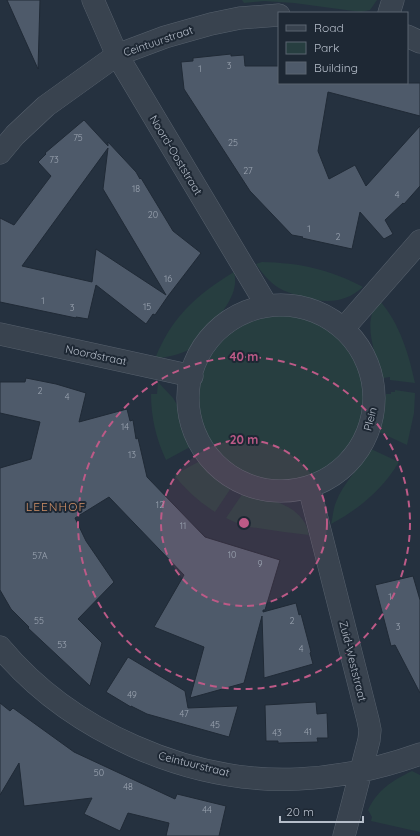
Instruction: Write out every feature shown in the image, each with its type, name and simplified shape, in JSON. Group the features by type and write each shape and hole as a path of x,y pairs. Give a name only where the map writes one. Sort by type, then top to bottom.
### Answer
{"street":[{"name":"Noord-Ooststraat","path":"93,0 117,55 266,306"},
{"path":"389,12 393,0"},
{"name":"Ceintuurstraat","path":"0,153 46,106 117,55 165,37 211,24 240,18 278,16"},
{"path":"408,36 420,42"},
{"path":"344,328 420,241"},
{"name":"Plein","path":"294,305 321,313 344,328 355,340 364,354 374,385 372,417 368,433 360,448 350,461 338,472 324,481 309,487 275,491 258,488 227,474 214,462 204,449 195,434 190,418 188,400 189,383 196,361 208,341 224,324 244,312 266,306 294,305"},
{"name":"Noordstraat","path":"0,334 192,376"},
{"name":"Zuid-Weststraat","path":"309,487 370,730 344,836"},
{"name":"Ceintuurstraat","path":"0,647 32,680 60,703 90,724 122,741 155,755 204,769 225,774 261,778 333,776 401,761 420,754"}],"green space":[{"path":"242,0 377,0 370,10 361,12 294,3 264,1 244,3"},
{"path":"262,262 314,268 326,271 363,287 349,297 334,301 302,297 275,286 256,264"},
{"path":"234,272 235,280 232,295 224,310 202,337 190,349 182,353 155,359 161,344 169,331 186,309 208,290"},
{"path":"380,301 393,320 403,340 415,383 390,380 390,377 383,378 371,338 370,328 374,309"},
{"path":"282,316 298,318 314,323 328,330 341,340 351,353 358,367 363,383 365,399 363,415 358,431 351,445 341,458 328,468 314,475 298,480 282,482 266,480 250,475 236,468 223,458 213,445 206,431 201,415 199,399 201,383 206,367 213,353 223,340 236,330 250,323 266,318"},
{"path":"158,382 173,398 179,408 192,446 166,460 159,444 152,411 151,394 157,394"},
{"path":"395,390 415,393 414,413 407,445 379,432 382,423 386,394 391,394 391,392 395,392"},
{"path":"371,449 399,462 385,481 369,498 351,512 331,524 334,507 339,495"},
{"path":"200,461 203,462 231,488 215,512 203,504 183,486 174,475"},
{"path":"243,493 273,501 292,510 300,516 306,525 309,535 243,526 226,518"},
{"path":"412,771 420,775 420,832 371,821 372,817 368,810 376,796 386,786"}],"building":[{"path":"7,0 40,0 38,69"},
{"path":"231,54 231,56 244,55 245,66 278,66 278,84 420,83 420,116 328,92 318,151 329,179 355,165 366,186 420,126 420,186 404,204 403,203 385,220 393,234 384,239 360,212 352,249 292,235 250,191 184,89 181,62 193,61 193,58"},
{"path":"84,120 108,146 108,142 136,172 140,179 141,178 173,231 201,253 155,315 153,314 146,324 96,285 88,319 76,318 0,302 0,218 14,225 51,176 38,162 46,154 45,153","holes":["108,148 103,189 166,295 96,249 92,282 22,266"]},
{"path":"26,378 56,384 86,393 79,422 127,409 130,421 133,420 136,439 138,438 147,477 205,537 280,560 265,610 263,610 263,612 296,603 299,615 301,614 313,664 264,678 262,616 244,683 190,698 204,647 154,627 184,575 109,497 75,518 86,541 114,582 78,619 102,643 90,686 28,628 29,627 11,609 0,590 0,468 31,459 40,422 0,413 0,382 25,382"},
{"path":"413,576 420,600 420,693 395,645 391,646 375,585"},
{"path":"128,657 185,691 188,708 238,706 229,737 147,714 131,707 106,692"},
{"path":"316,702 317,714 327,713 328,738 317,738 318,742 278,743 278,741 266,741 265,705"},
{"path":"0,703 10,711 13,708 74,752 175,799 177,794 226,806 219,836 166,836 169,823 128,813 120,831 84,814 92,798 24,806 19,763 0,795"}],"district":[{"name":"LEENHOF","path":"56,507"}]}
